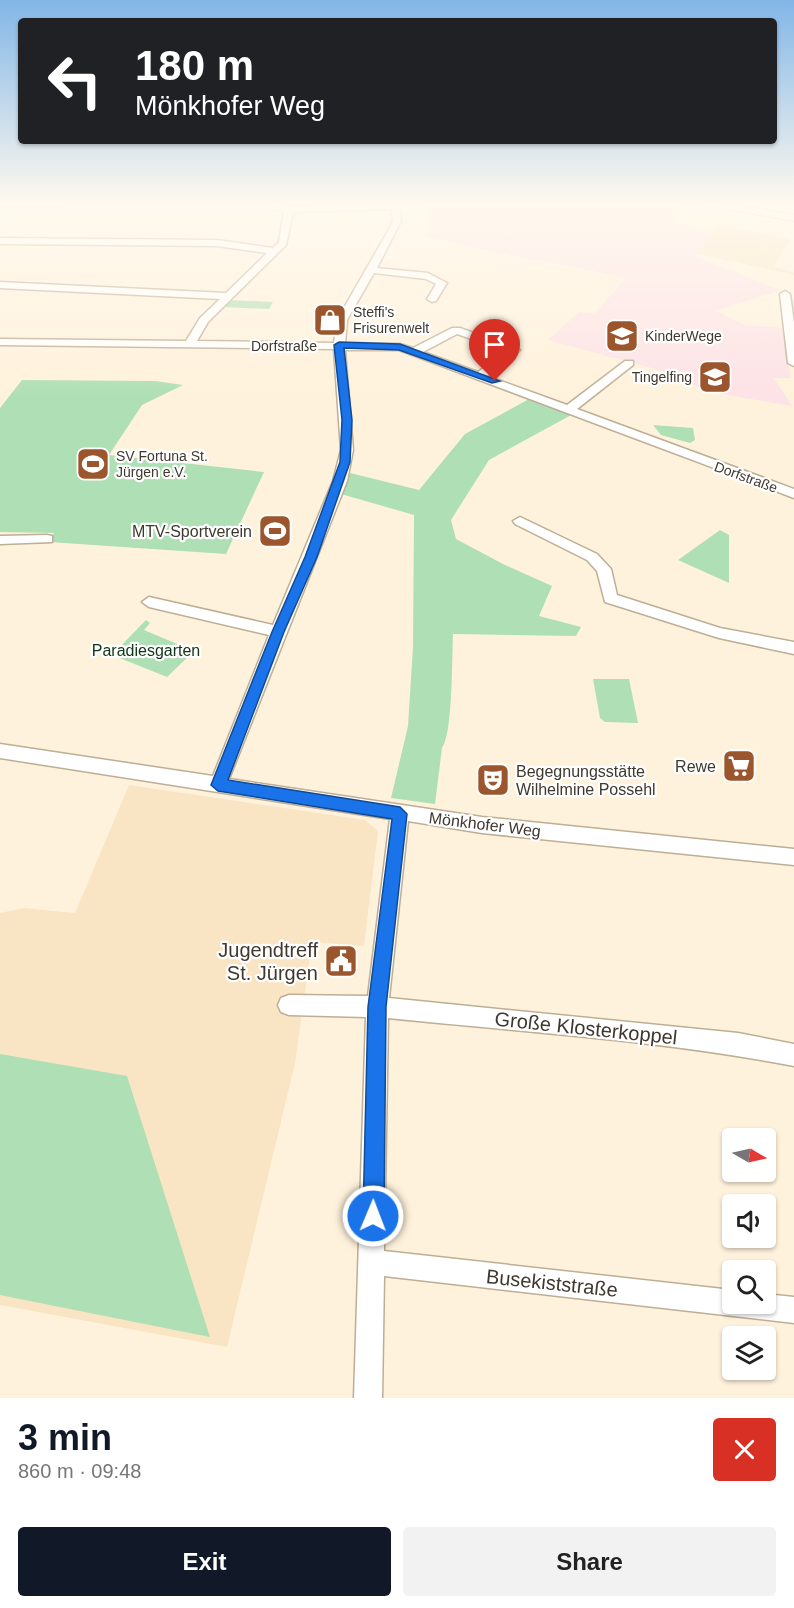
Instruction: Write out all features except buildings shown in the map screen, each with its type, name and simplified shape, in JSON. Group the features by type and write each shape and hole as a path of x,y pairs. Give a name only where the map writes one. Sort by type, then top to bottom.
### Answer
{"street":[{"path":"189,346 204,320 256,268"},
{"path":"218,785 278,632 311,557 345,462 347,420 339,345 342,320 371,270 428,276 442,282 432,299"},
{"path":"0,285 226,296"},
{"path":"791,293 794,363"},
{"path":"416,351 456,330 515,350 481,375"},
{"name":"Dorfstraße","path":"0,342 400,347 481,375 775,489 794,494"},
{"path":"569,409 629,363"},
{"path":"520,521 592,557 604,569 610,598 719,633 794,648"},
{"path":"1,542 47,539"},
{"path":"149,603 278,632"},
{"name":"Mönkhofer Weg","path":"0,751 400,814 617,841 794,857"},
{"path":"368,1398 373,1262 377,1007 400,814"},
{"name":"Große Klosterkoppel","path":"289,1005 377,1007 635,1032 738,1044 794,1055"},
{"name":"Busekiststraße","path":"373,1262 722,1302"},
{"name":"Busekiststraße","path":"776,1308 794,1310"}],"shaded area":[{"path":"579,268 725,268 780,290 716,311 744,325 782,328 791,378 774,378 792,406 705,391 674,374 548,340 579,312 594,314 626,278"},
{"path":"763,268 779,268 794,272 794,275"},
{"path":"129,785 365,820 378,831 364,946 312,942 295,1063 227,1347 0,1305 0,913 24,908 75,913"}],"green space":[{"path":"230,300 273,302 269,309 223,307"},
{"name":"SV Fortuna St. Jürgen e.V.","path":"22,380 155,381 183,385 142,405 109,455 264,472 226,554 49,542 54,533 0,532 0,408"},
{"path":"531,398 573,414 489,460 451,520 456,539 552,586 539,616 581,627 576,636 453,634 450,712 446,740 442,748 435,804 391,798 408,726 413,647 414,515 341,494 350,473 419,490 465,434"},
{"path":"653,425 693,428 695,440 690,443 661,435"},
{"path":"720,530 729,535 729,583 678,560"},
{"name":"Paradiesgarten","path":"146,620 150,623 144,630 194,651 167,677 112,655"},
{"path":"593,679 629,679 638,723 605,722 600,718"},
{"path":"0,1054 127,1076 210,1337 0,1295"}],"place":[{"name":"Steffi's Frisurenwelt","path":"330,320"},
{"name":"KinderWege","path":"622,336"},
{"name":"Tingelfing","path":"715,377"},
{"name":"SV Fortuna St. Jürgen e.V.","path":"93,464"},
{"name":"MTV-Sportverein","path":"275,531"},
{"name":"Rewe","path":"739,766"},
{"name":"Begegnungsstätte Wilhelmine Possehl","path":"493,780"},
{"name":"Jugendtreff St. Jürgen","path":"341,961"}],"route":[{"path":"373,1216 377,1007 400,814 218,785 340,481 347,450 347,420 339,345 400,347 495,381"}]}
